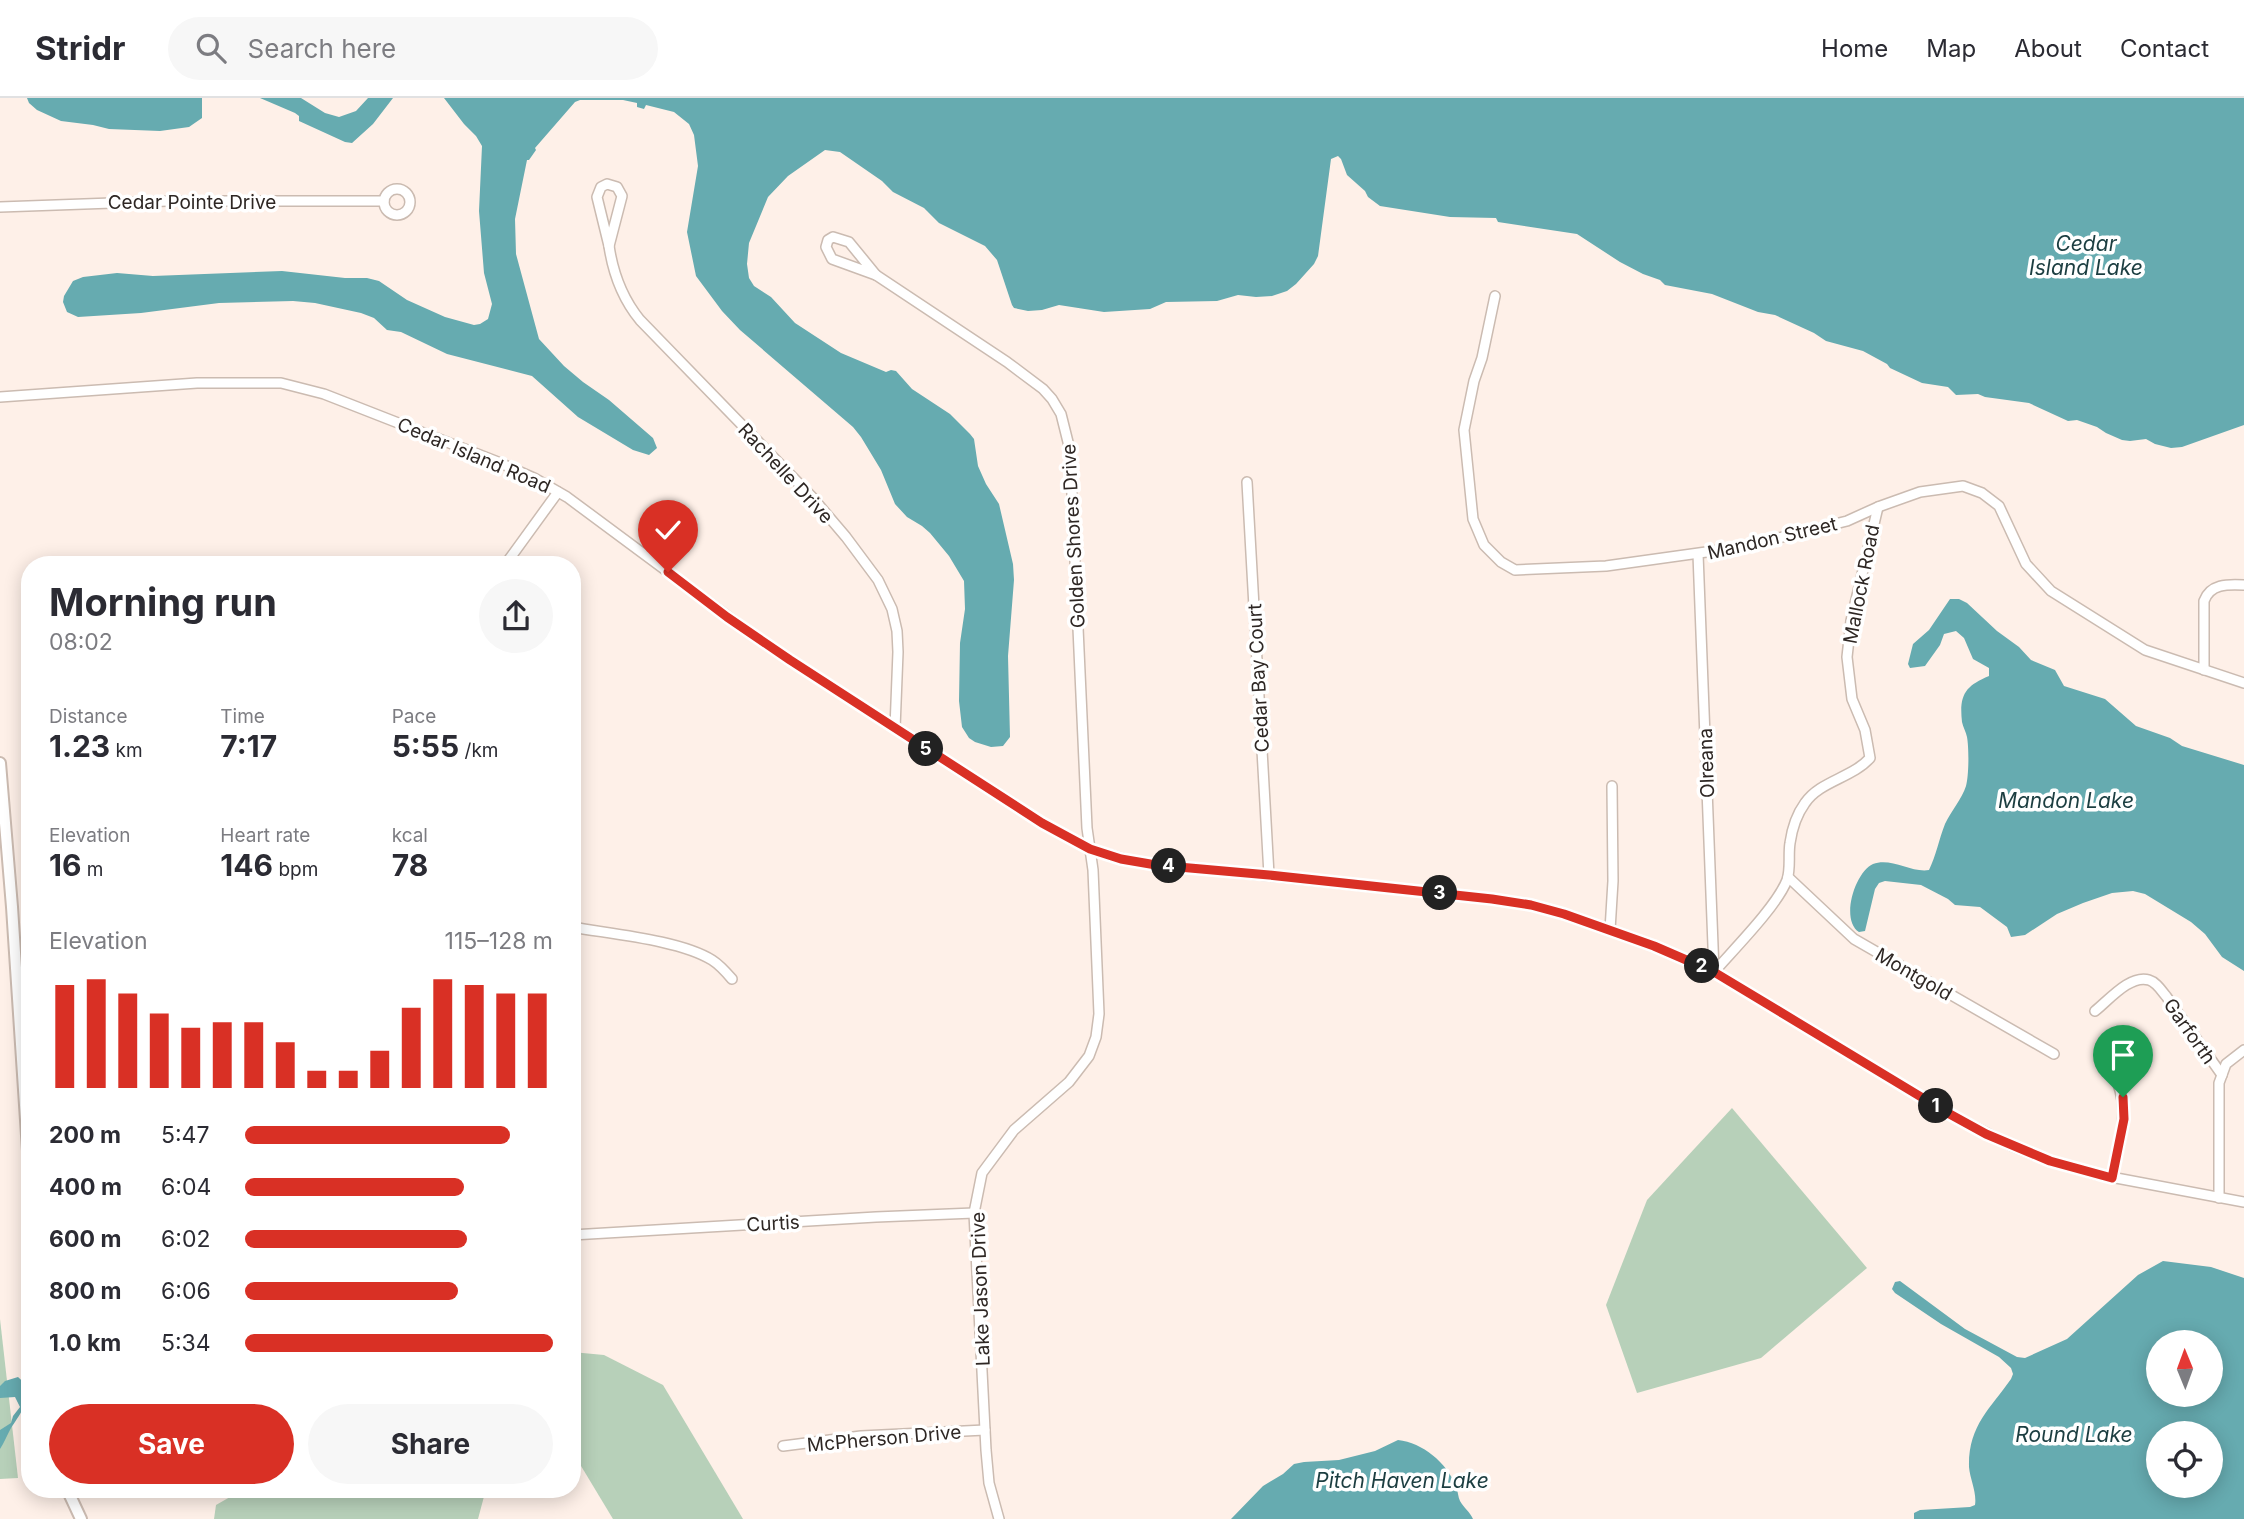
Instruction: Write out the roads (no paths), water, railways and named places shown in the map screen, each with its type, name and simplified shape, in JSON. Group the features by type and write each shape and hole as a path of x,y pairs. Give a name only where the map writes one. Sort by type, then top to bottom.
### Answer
{"street":[{"name":"Rachelle Drive","path":"608,246 622,196 620,190 611,184 601,187 597,197 613,269 630,306 645,327 818,504 878,580 892,609 897,631 895,728"},
{"name":"Cedar Pointe Drive","path":"0,208 168,201 384,201"},
{"name":"Golden Shores Drive","path":"876,275 847,240 836,237 827,242 826,250 832,259 876,275 1032,380 1052,399 1063,419 1070,450 1090,849"},
{"name":"Mandon Street","path":"1495,296 1464,430 1473,519 1484,545 1501,562 1515,570 1606,566 1742,547 1847,521 1920,492 1962,486 1982,493 1999,506 2026,564 2051,591 2145,650 2244,683"},
{"name":"Cedar Island Road","path":"0,397 197,383 262,382 294,385 324,394 480,454 558,492 757,638 1042,823 1090,849 1135,862 1519,903 1564,914 1672,953 1714,972 1972,1127 2050,1161 2112,1178 2244,1202"},
{"name":"Cedar Bay Court","path":"1247,482 1269,875"},
{"path":"512,556 558,492"},
{"name":"Mallock Road","path":"1714,972 1772,904 1788,877 1790,843 1796,819 1806,801 1824,786 1862,767 1870,758 1865,730 1852,699 1847,657 1851,621 1878,507"},
{"name":"Olreana","path":"1698,555 1714,972"},
{"path":"2204,670 2206,594 2217,587 2244,585"},
{"path":"0,763 21,1046"},
{"path":"1610,930 1613,881 1612,786"},
{"name":"Lake Jason Drive","path":"999,1519 989,1483 974,1213 982,1173 1014,1130 1069,1082 1089,1056 1097,1037 1100,992 1090,849"},
{"name":"Montgold","path":"1788,877 1854,939 2053,1054"},
{"path":"581,929 649,940 692,951 712,960 732,979"},
{"name":"Garforth","path":"2095,1012 2127,985 2136,980 2148,979 2166,996 2222,1075"},
{"name":"Garforth","path":"2222,1075 2226,1064 2244,1050"},
{"path":"2219,1198 2219,1083 2222,1075"},
{"path":"2112,1178 2124,1114 2123,1097 2117,1082"},
{"name":"Curtis","path":"581,1234 974,1213"},
{"name":"McPherson Drive","path":"783,1446 861,1436 985,1430"},
{"path":"71,1498 81,1519"}],"water":[{"path":"27,98 202,98 202,118 189,127 160,131 109,129 61,121 37,110"},
{"path":"260,98 301,98 325,113 339,117 356,111 368,98 393,98 373,124 352,143 299,121 299,116 295,113"},
{"name":"Cedar Island Lake","path":"444,98 2244,98 2244,425 2182,447 2171,448 2146,439 2122,440 2097,427 2077,420 2068,421 2029,403 1978,394 1956,395 1948,387 1922,383 1863,351 1826,341 1775,315 1758,312 1712,294 1665,285 1660,280 1620,262 1577,234 1498,222 1496,218 1450,217 1380,206 1347,175 1338,156 1331,159 1318,256 1314,264 1287,291 1272,296 1238,295 1217,301 1166,302 1150,309 1104,312 1059,305 1028,311 1014,308 1012,305 997,260 985,246 939,223 924,208 893,192 882,181 840,152 825,150 788,176 768,197 749,243 749,278 754,286 771,297 795,323 841,353 886,372 896,371 912,389 950,414 974,439 978,466 999,504 1013,564 1014,580 1008,656 1010,737 1003,746 991,747 969,738 962,727 959,701 960,643 965,609 964,581 949,556 930,533 907,517 895,504 881,470 853,427 740,330 696,276 687,232 698,166 694,135 689,124 674,112 646,105 644,109 637,107 637,103 623,100 575,102 527,160 515,219 516,254 539,339 564,366 653,438 657,448 649,455 633,450 578,417 532,376 447,354 401,332 387,330 374,318 361,313 293,301 219,303 141,313 78,317 67,312 64,296 73,281 83,277 117,273 153,276 282,271 379,281 407,300 445,317 474,325 480,324 488,319 492,304 484,273 479,211 482,146"},
{"name":"Mandon Lake","path":"1950,599 1967,603 2031,660 2055,670 2064,686 2105,699 2136,726 2170,738 2182,746 2244,765 2244,971 2222,957 2205,934 2191,922 2145,894 2133,891 2112,893 2083,903 2057,914 2025,935 2011,937 2007,927 1980,907 1955,905 1921,885 1885,881 1879,883 1875,889 1865,931 1859,932 1853,926 1850,907 1852,896 1866,869 1873,864 1887,862 1929,870 1945,824 1966,786 1968,748 1962,722 1963,698 1969,688 1989,676 1989,668 1973,659 1964,638 1956,631 1944,634 1940,645 1925,666 1910,668 1908,664 1913,644 1929,630"},
{"name":"Round Lake","path":"2163,1261 2211,1267 2244,1278 2244,1519 1914,1519 1914,1513 1920,1510 1975,1505 1969,1467 1972,1440 1982,1419 2013,1374 2011,1368 1999,1357 1941,1324 1895,1293 1892,1289 1895,1282 1900,1281 1965,1329 2017,1357 2025,1358 2067,1339 2138,1275"},
{"path":"18,1377 21,1380 21,1412 0,1449 0,1430 11,1423 20,1407 15,1397 0,1398 0,1386 5,1381"},
{"name":"Pitch Haven Lake","path":"1398,1440 1416,1445 1440,1462 1452,1477 1460,1501 1473,1519 1231,1519 1263,1486 1294,1464 1339,1460 1375,1451"}]}
